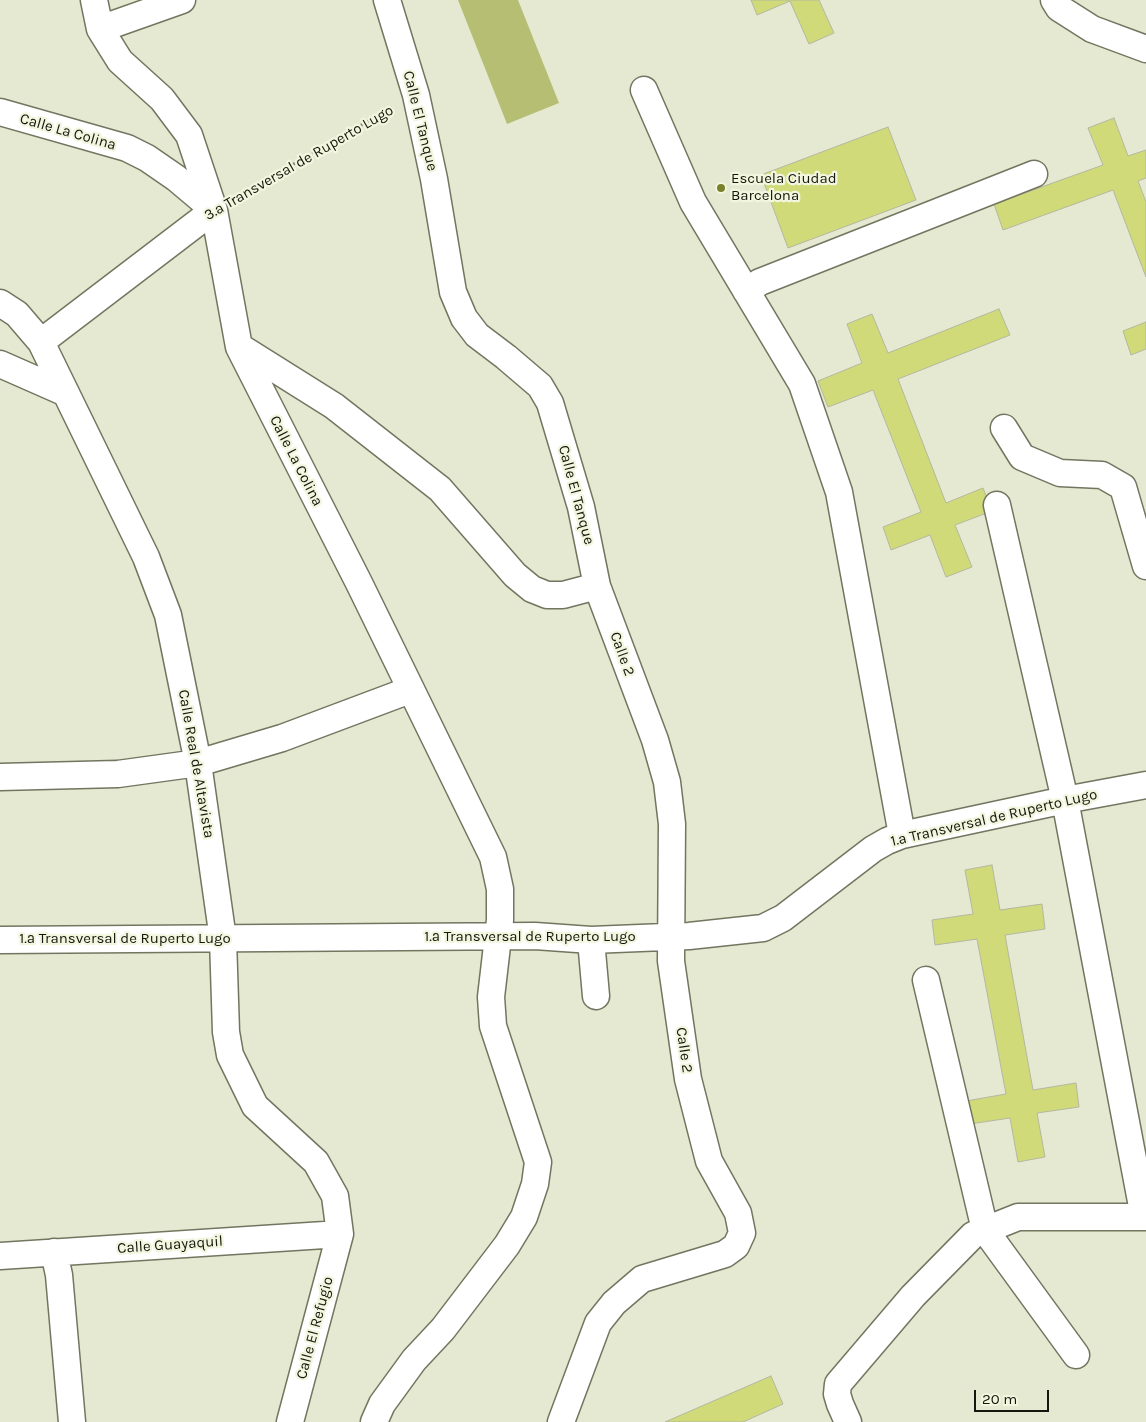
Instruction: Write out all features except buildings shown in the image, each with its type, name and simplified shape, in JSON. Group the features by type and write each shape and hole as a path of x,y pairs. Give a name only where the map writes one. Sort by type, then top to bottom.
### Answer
{"street":[{"path":"94,0 100,29 120,61 162,99 189,135 214,210"},
{"path":"100,29 182,0"},
{"name":"Calle El Tanque","path":"388,0 416,95 434,178 453,292 464,318 477,335 506,356 540,386 550,403 581,507 598,586"},
{"path":"1054,0 1059,8 1092,29 1146,49"},
{"path":"644,90 693,202 802,384 839,492 902,835"},
{"name":"Calle La Colina","path":"0,112 134,152 147,158 176,178 214,210 238,347 358,583 493,857 500,889 491,997 493,1026 538,1162 535,1184 524,1216 507,1244 443,1329 414,1360 382,1404 374,1422"},
{"path":"746,291 760,282 1034,174"},
{"name":"3.ª Transversal de Ruperto Lugo","path":"41,342 214,210"},
{"name":"Calle Real de Altavista","path":"0,303 17,314 41,342 146,557 168,615 198,763 223,939 226,1032 230,1055 255,1106 316,1162 335,1196 340,1234"},
{"path":"238,347 334,406 440,489 515,575 532,589 547,596 563,595 598,586"},
{"path":"0,364 66,393"},
{"path":"1004,428 1022,457 1060,473 1102,475 1123,487 1146,566"},
{"path":"848,1422 837,1394 838,1384 913,1296 974,1235 1018,1217 1145,1217 1064,800 996,505"},
{"name":"Calle 2","path":"561,1422 598,1323 614,1303 642,1279 725,1254 736,1246 742,1233 738,1213 709,1161 688,1079 671,961 672,824 667,782 655,740 598,586"},
{"path":"0,777 118,774 198,763 282,738 410,690"},
{"name":"1.ª Transversal de Ruperto Lugo","path":"0,940 223,939 498,928 535,936 591,940 689,936 762,928 791,913 873,849 886,841 902,835 1064,800 1146,785"},
{"path":"591,940 596,996"},
{"path":"926,980 985,1230 1076,1355"},
{"name":"Calle Guayaquil","path":"0,1256 340,1234"},
{"name":"Calle El Refugio","path":"290,1422 340,1234"},
{"path":"54,1252 58,1275 72,1422"}],"path":[{"name":"3.ª Transversal de Ruperto Lugo","path":"214,210 416,95"}],"green space":[{"path":"458,0 518,0 559,103 507,124"}],"place":[{"name":"Escuela Ciudad Barcelona","path":"721,188"}]}
